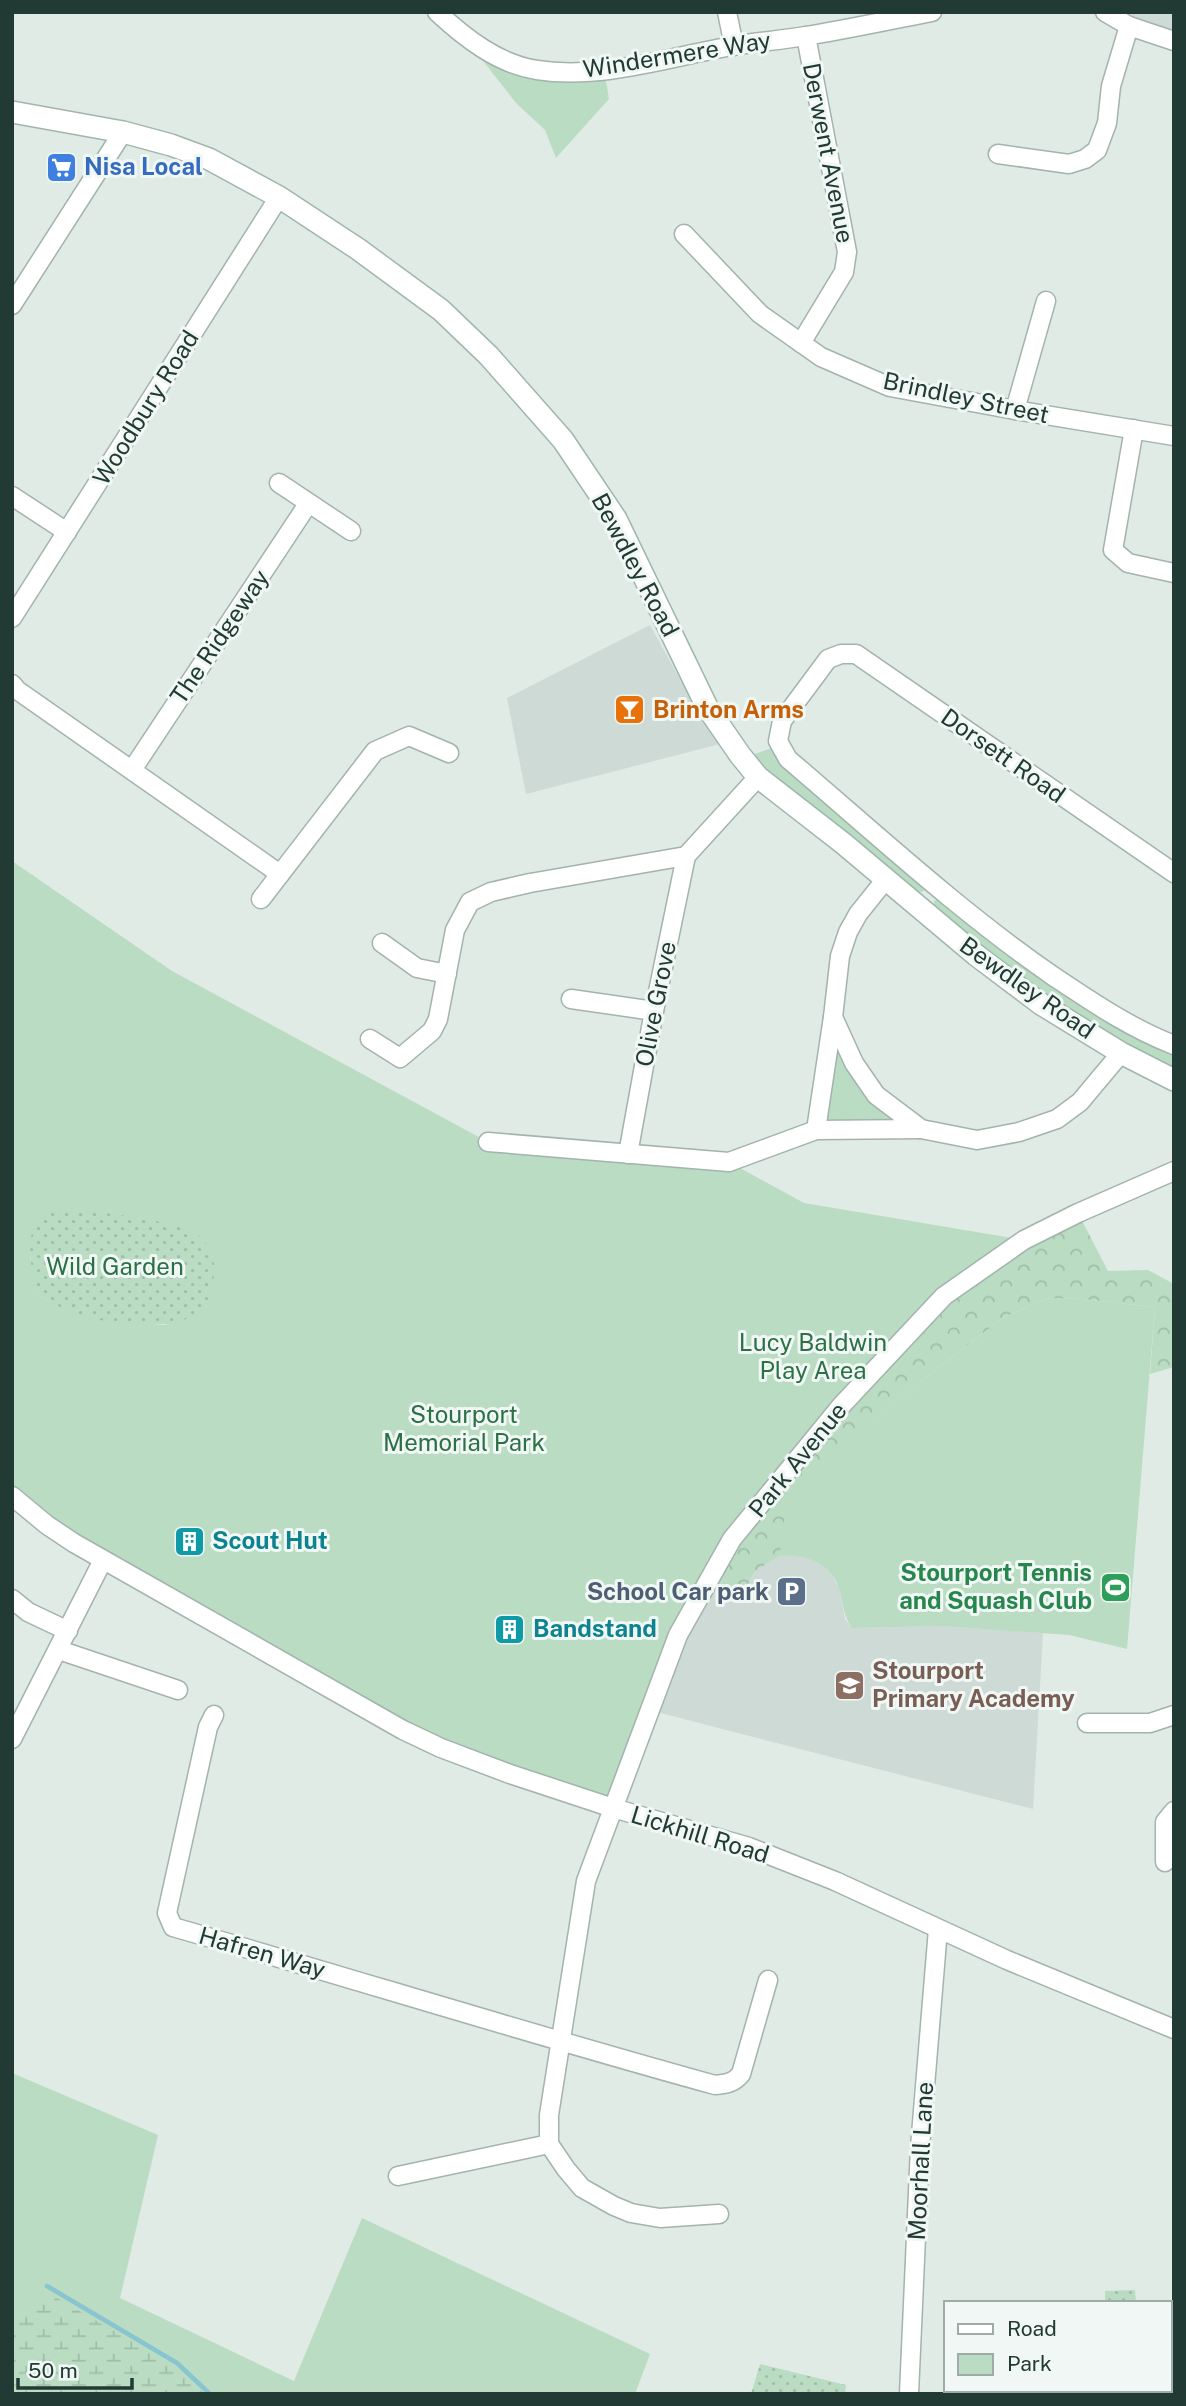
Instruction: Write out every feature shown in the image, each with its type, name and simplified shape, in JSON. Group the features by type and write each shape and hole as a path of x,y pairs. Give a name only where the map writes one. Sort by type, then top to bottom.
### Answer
{"main road":[{"name":"Bewdley Road","path":"12,112 123,132 209,159 279,197 358,249 441,310 489,356 563,440 616,519 707,706 758,777 1041,1004 1121,1053 1174,1080"}],"street":[{"name":"Windermere Way","path":"437,12 465,38 493,54 535,69 557,72 604,70 932,12"},
{"path":"727,12 734,46"},
{"path":"1105,12 1129,26 1174,41"},
{"path":"998,154 1069,164 1085,159 1097,150 1107,123 1111,86 1129,26"},
{"name":"Derwent Avenue","path":"802,343 844,272 847,252 806,36"},
{"path":"12,305 123,132"},
{"name":"Woodbury Road","path":"12,618 279,197"},
{"name":"Brindley Street","path":"684,233 760,314 821,357 890,387 1174,436"},
{"path":"1015,410 1046,301"},
{"path":"1134,429 1112,550 1128,563 1174,572"},
{"path":"279,483 351,531"},
{"path":"12,496 67,532"},
{"name":"The Ridgeway","path":"132,770 308,504"},
{"name":"Dorsett Road","path":"828,659 841,654 856,654 1174,873"},
{"name":"Bewdley Road","path":"828,659 782,721 778,741 788,759 999,939 1083,996 1146,1034 1174,1045"},
{"path":"12,684 280,874"},
{"path":"261,899 375,751 409,736 449,753"},
{"path":"370,1039 400,1058 432,1031 438,1020 455,930 470,902 491,892 530,883 686,856 758,777"},
{"name":"Olive Grove","path":"628,1154 686,856"},
{"path":"816,1130 840,957 848,932 858,914 886,879"},
{"path":"916,906 934,884"},
{"path":"382,943 417,968 447,974"},
{"path":"571,999 654,1011"},
{"path":"833,1017 854,1063 876,1095 921,1129"},
{"path":"488,1142 729,1162 816,1130 921,1129 977,1140 1019,1132 1057,1119 1080,1102 1121,1053"},
{"name":"Park Avenue","path":"549,2144 549,2115 586,1881 678,1635 732,1539 841,1406 944,1296 1024,1240 1174,1171"},
{"name":"Lickhill Road","path":"12,1496 47,1525 103,1560 403,1730 441,1748 613,1808 749,1847 835,1881 938,1929 1174,2029"},
{"path":"12,1739 103,1560"},
{"path":"12,1599 29,1612 68,1631"},
{"path":"59,1650 178,1690"},
{"name":"Hafren Way","path":"214,1715 208,1727 167,1913 173,1927 561,2042"},
{"path":"1087,1723 1150,1723 1174,1715"},
{"path":"1165,1862 1165,1822 1174,1811"},
{"name":"Moorhall Lane","path":"909,2394 920,2147 938,1929"},
{"path":"561,2042 715,2085 727,2084 741,2074 768,1980"},
{"path":"398,2176 549,2144 582,2188 614,2206 631,2213 660,2218 719,2214"}],"shaded area":[{"path":"1129,12 1174,12 1174,41 1129,26 1132,16"},
{"name":"Brinton Arms","path":"650,625 700,715 724,743 526,794 507,698"},
{"name":"Stourport Primary Academy","path":"795,1555 822,1564 831,1573 839,1588 845,1619 852,1628 941,1626 1043,1633 1033,1809 649,1710 703,1587 742,1595 755,1571 780,1556"}],"green space":[{"path":"465,38 514,62 604,70 609,99 556,158 545,130 516,103"},
{"path":"777,746 922,881 924,891 913,894 747,757"},
{"name":"Stourport Memorial Park","path":"12,861 172,971 488,1142 729,1162 804,1203 1024,1240 703,1587 613,1808 403,1730 12,1496","holes":["30,1257 167,1325 133,1323 85,1315 53,1303 38,1295"]},
{"path":"941,897 1174,1049 1174,1071 1045,999 933,908 934,901"},
{"path":"833,1017 854,1063 921,1129 816,1130"},
{"name":"Wild Garden","path":"71,1209 158,1221 200,1237 211,1252 214,1269 210,1292 201,1310 176,1322 126,1324 82,1316 38,1295 30,1247 36,1224 43,1215 54,1210"},
{"path":"1078,1213 1108,1271 1148,1270 1174,1284 1174,1367 1150,1374 1155,1307 1049,1298 1004,1317 916,1385 786,1503 780,1556 755,1571 742,1595 703,1587 732,1539 944,1296"},
{"path":"1049,1298 1155,1307 1127,1649 1069,1635 941,1626 852,1628 845,1615 837,1582 825,1567 809,1559 780,1556 785,1503 916,1385 1004,1317"},
{"path":"12,2073 158,2135 120,2298 294,2381 362,2218 650,2354 635,2394 12,2394 44,2290 12,2325"},
{"path":"43,2290 171,2364 205,2394 12,2394 12,2325"},
{"path":"1135,2290 1136,2301 1105,2301 1105,2291"},
{"path":"760,2364 846,2385 845,2394 751,2394"}],"waterway":[{"path":"47,2286 177,2363 210,2394"}],"place":[{"name":"Nisa Local","path":"61,167"},
{"name":"Brinton Arms","path":"630,710"},
{"name":"Scout Hut","path":"189,1541"},
{"name":"Stourport Tennis and Squash Club","path":"1115,1587"},
{"name":"School Car park","path":"792,1592"},
{"name":"Bandstand","path":"510,1629"},
{"name":"Stourport Primary Academy","path":"849,1685"}],"park label":[{"name":"Lucy Baldwin Play Area","path":"813,1357"}]}
